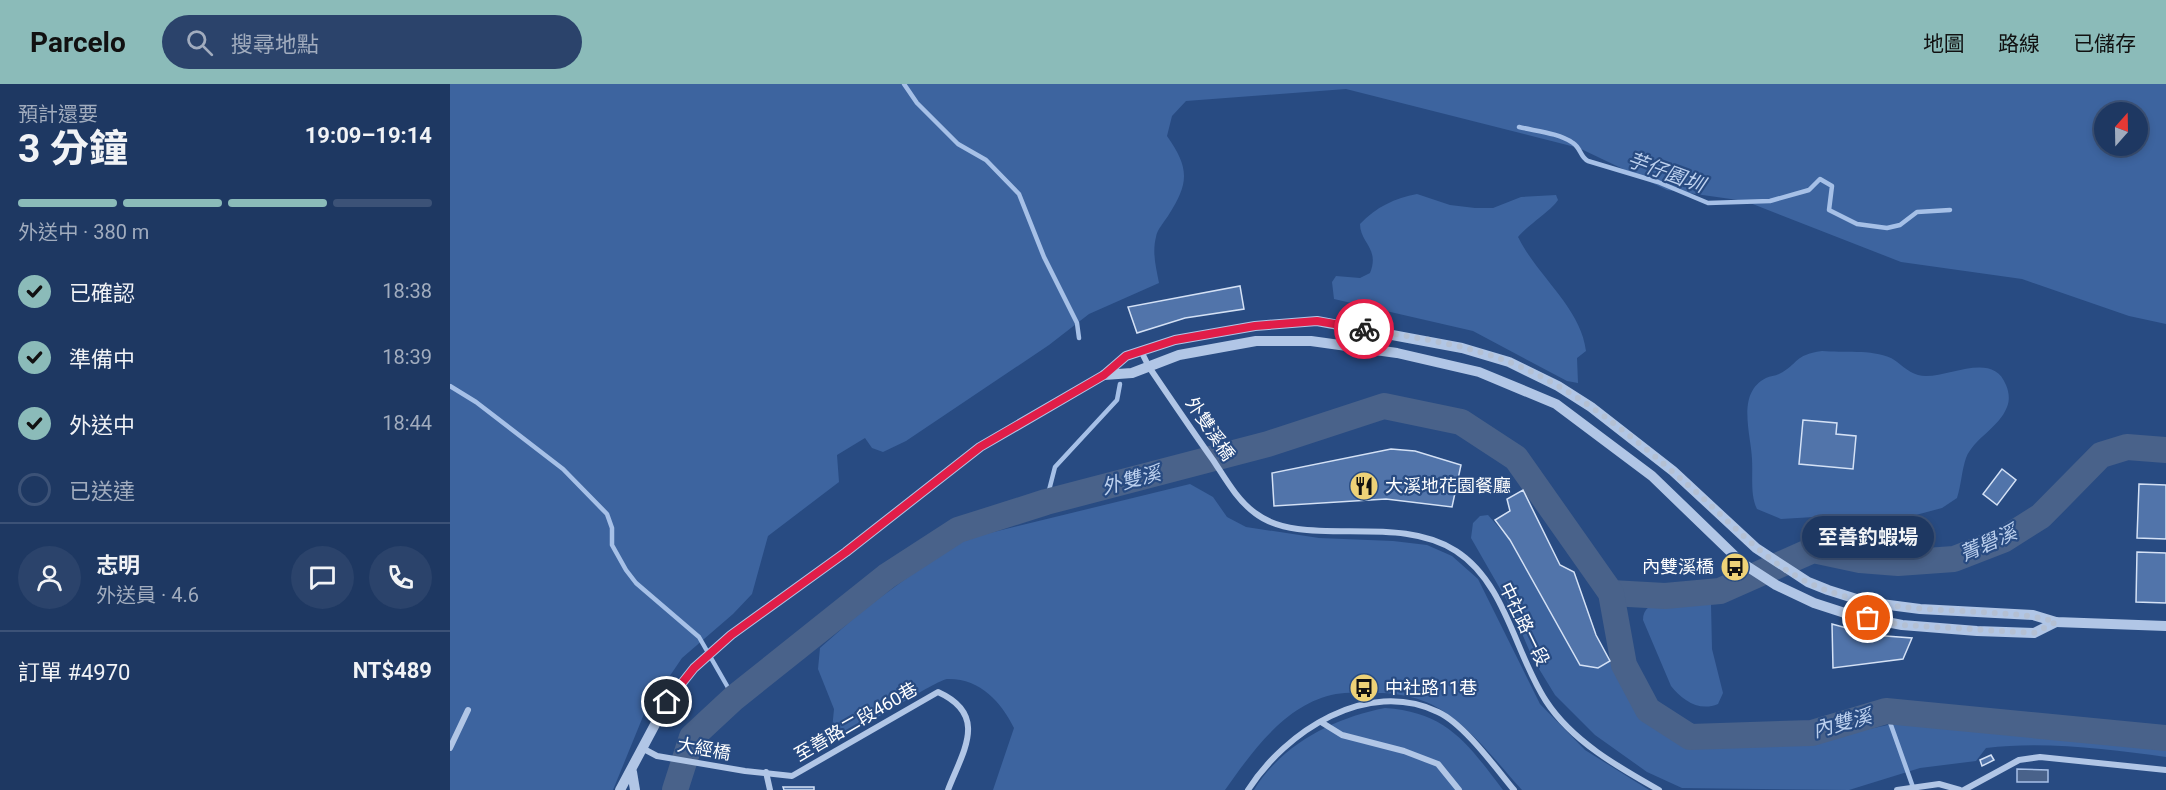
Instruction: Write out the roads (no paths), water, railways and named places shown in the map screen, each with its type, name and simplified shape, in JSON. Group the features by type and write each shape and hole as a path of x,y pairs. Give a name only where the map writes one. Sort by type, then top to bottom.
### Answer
{"street":[{"path":"620,790 632,772 667,702 687,676 731,635 846,552 980,447 1104,375 1126,356 1175,340 1255,326 1317,321 1462,348 1509,362 1558,386 1599,413 1680,478 1756,548 1786,569 1828,590 1866,602 1920,609 2033,615 2056,622 2166,626"},
{"path":"1104,375 1131,373 1179,355 1256,341 1311,341 1397,353 1479,372 1556,405 1619,449 1684,505 1742,563 1776,585 1814,603 1851,615 1902,625 2034,633 2056,622"},
{"path":"1141,350 1149,367"},
{"name":"外雙溪橋","path":"1149,367 1236,495"},
{"name":"中社路一段","path":"1236,495 1255,514 1282,524 1308,530 1394,531 1430,538 1457,551 1480,573 1497,599 1546,702 1574,733 1613,764 1659,790"},
{"name":"至善路二段460巷","path":"745,771 792,776 938,692 952,699 968,717 970,735 948,790"},
{"path":"1248,790 1260,772 1286,745 1321,722 1354,705 1399,699 1439,712 1473,742 1514,790"},
{"path":"450,748 468,710"},
{"path":"1321,722 1342,735 1404,751 1438,764 1460,790"},
{"name":"大經橋","path":"642,748 657,756 745,771"},
{"path":"1897,790 1939,784 1962,790 2019,760 2040,757 2166,770"},
{"path":"632,772 635,790"},
{"path":"766,772 770,790"}],"waterway":[{"path":"904,84 917,103 958,144 986,160 1019,194 1044,257 1077,323 1079,338"},
{"name":"芋仔園圳","path":"1519,127 1561,137 1576,145 1588,161 1658,182 1708,203 1770,201 1809,190 1820,179 1832,186 1829,210 1857,224 1887,228 1900,225 1917,212 1950,210"},
{"path":"1046,502 1055,467 1117,400 1120,384"},
{"path":"450,386 476,402 563,469 607,514 612,528 612,545 626,570 636,583 699,637 734,698"},
{"name":"外雙溪","path":"675,790 692,737 734,698 887,576 958,530 1046,502 1268,444 1384,406 1461,422 1516,458 1611,593 1624,665 1648,710 1690,737 1812,733 1886,711 2166,738"},
{"name":"菁礐溪","path":"1611,593 1665,596 1720,591 1813,550 1860,560 1898,563 1954,559 2003,540 2041,516 2101,455 2127,447 2166,450"},
{"path":"1886,711 1914,790"}],"place":[{"name":"大溪地花園餐廳","path":"1364,486"},
{"name":"內雙溪橋","path":"1735,567"},
{"name":"至善釣蝦場","path":"1868,618"},
{"name":"中社路11巷","path":"1364,688"}],"water label":[{"name":"內雙溪","path":"1842,723"}]}
